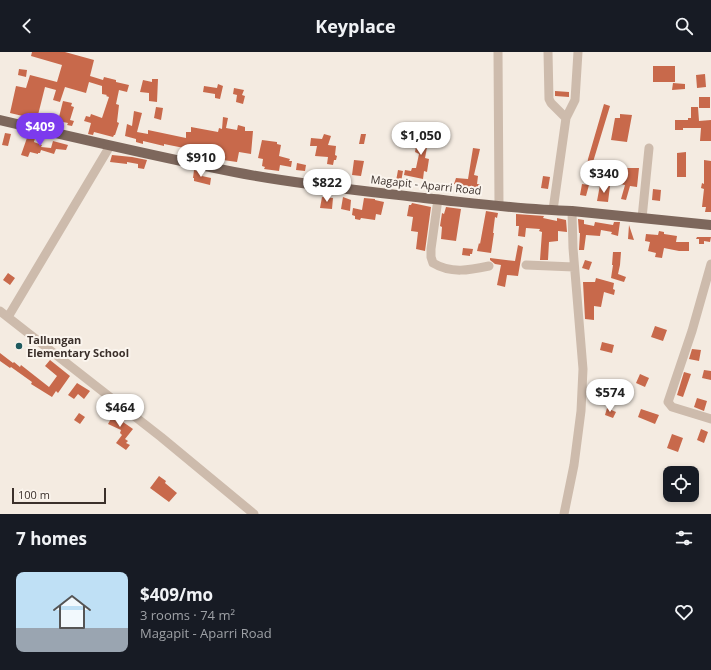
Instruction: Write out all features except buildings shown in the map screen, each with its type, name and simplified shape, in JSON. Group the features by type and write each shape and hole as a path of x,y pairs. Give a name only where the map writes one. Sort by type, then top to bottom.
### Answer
{"main road":[{"name":"Magapit - Aparri Road","path":"0,120 110,146 252,175 334,187 438,199 711,225"}],"street":[{"path":"498,52 499,205"},
{"path":"548,52 549,99 566,118"},
{"path":"552,210 566,118 575,100 578,52"},
{"path":"8,317 110,146"},
{"path":"642,218 649,148"},
{"path":"438,199 431,249 431,257 434,263 452,270 465,271 489,266"},
{"path":"564,514 574,464 578,434 581,411 583,369 574,267 572,211"},
{"path":"711,264 692,331 668,402 672,407 711,419"},
{"path":"526,265 574,267"},
{"path":"0,311 161,437 254,514"}],"place":[{"name":"Tallungan Elementary School","path":"19,346"}]}
